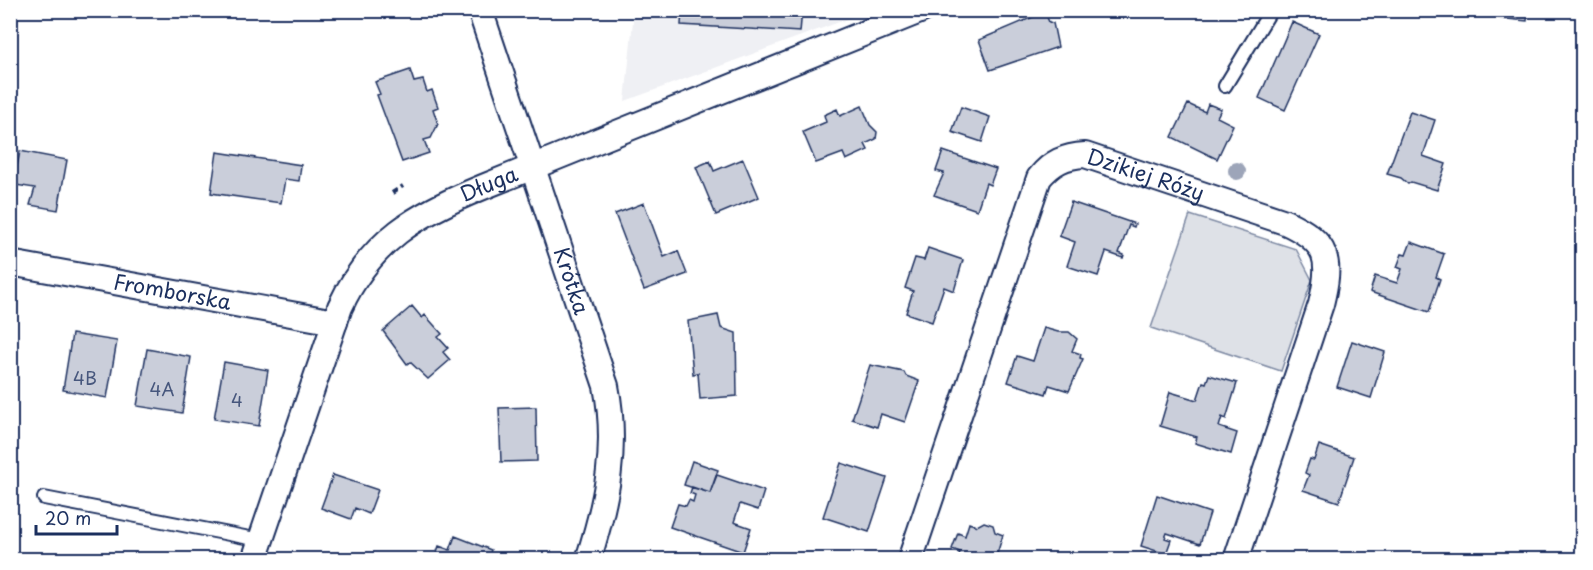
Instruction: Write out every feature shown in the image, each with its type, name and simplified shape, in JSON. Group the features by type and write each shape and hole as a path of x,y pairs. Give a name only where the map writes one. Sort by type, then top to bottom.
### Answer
{"street":[{"name":"Krótka","path":"480,10 606,386 610,406 612,460 606,497 588,560"},
{"name":"Długa","path":"257,550 348,290 370,257 399,230 433,208 922,10"},
{"name":"Dzikiej Róży","path":"910,560 1039,178 1052,164 1073,156 1085,155 1285,222 1314,238 1327,257 1328,268 1321,304 1236,560"},
{"name":"Fromborska","path":"10,262 335,322"}],"lane":[{"path":"1225,86 1271,10"},
{"path":"44,498 257,550"}],"path":[{"path":"392,193 403,186"}],"shaded area":[{"path":"634,11 869,11 625,101"},
{"path":"1190,215 1296,249 1312,280 1281,371 1151,328"}],"building":[{"path":"682,10 802,10 800,32 681,25"},
{"path":"1497,10 1528,10 1527,21 1497,18"},
{"path":"1045,12 1049,22 1053,23 1058,47 990,70 979,40"},
{"path":"1292,22 1319,34 1285,110 1259,98"},
{"path":"410,70 414,82 423,80 427,92 432,90 438,107 433,109 438,124 431,138 424,140 429,153 402,162 377,95 380,94 375,82"},
{"path":"1188,104 1205,112 1208,104 1221,109 1217,117 1233,125 1217,159 1172,137"},
{"path":"862,106 870,125 877,132 876,139 865,144 868,150 846,160 843,153 816,163 803,132 826,122 824,115 837,109 840,116"},
{"path":"961,107 990,117 982,142 952,132"},
{"path":"1410,112 1435,120 1423,156 1446,164 1437,190 1411,182 1408,184 1401,178 1387,174"},
{"path":"20,151 67,160 58,210 30,205 35,188 16,185 13,187"},
{"path":"943,151 996,169 990,185 986,183 977,210 934,195 944,173 936,171"},
{"path":"217,152 301,165 299,181 285,179 281,203 211,193"},
{"path":"743,159 759,197 716,215 696,167 710,161 714,171"},
{"path":"1071,202 1135,224 1134,227 1129,225 1119,253 1124,255 1123,258 1106,252 1098,276 1067,266 1075,242 1059,236"},
{"path":"644,203 664,257 678,251 687,274 644,290 615,214"},
{"path":"1411,242 1444,254 1436,277 1440,279 1429,312 1370,292 1375,276 1397,283 1402,269 1397,267 1402,254 1406,255"},
{"path":"928,248 963,260 954,291 944,287 932,322 906,313 913,291 905,288 915,258 924,260"},
{"path":"412,306 422,318 425,315 442,334 438,337 448,348 443,352 450,360 428,379 410,362 407,364 383,331"},
{"path":"718,315 721,328 736,333 737,396 700,399 698,373 693,374 688,321"},
{"path":"1044,328 1069,332 1077,339 1072,351 1081,354 1080,358 1083,359 1069,391 1049,385 1046,394 1008,382 1017,356 1033,361"},
{"path":"72,334 117,341 107,398 63,390"},
{"path":"1352,341 1385,352 1371,398 1337,387"},
{"path":"147,349 191,357 182,413 137,406"},
{"path":"224,362 268,370 259,426 214,419"},
{"path":"870,365 904,372 906,376 919,381 905,422 881,414 877,427 852,419"},
{"path":"1209,375 1237,383 1226,419 1222,417 1219,427 1237,433 1231,454 1195,443 1197,437 1160,426 1170,392 1197,400 1203,382 1206,383"},
{"path":"536,407 537,461 501,462 499,408"},
{"path":"1319,445 1354,457 1339,502 1303,490 1309,475 1305,473 1310,459 1314,460"},
{"path":"692,461 718,470 710,493 684,485"},
{"path":"841,463 887,478 869,532 823,517"},
{"path":"333,475 378,490 369,514 355,508 351,519 321,508"},
{"path":"717,475 764,491 758,510 740,504 734,522 751,528 743,552 670,527 678,504 686,506 689,500 693,502 695,495 690,493 692,487 710,493"},
{"path":"1157,495 1210,513 1200,544 1167,533 1165,538 1171,540 1166,554 1141,546"},
{"path":"984,522 993,525 995,532 1003,535 995,560 957,560 960,552 952,549 958,533 965,536 969,523 977,526"},
{"path":"455,536 491,550 488,560 434,560 439,546 450,550"}]}
